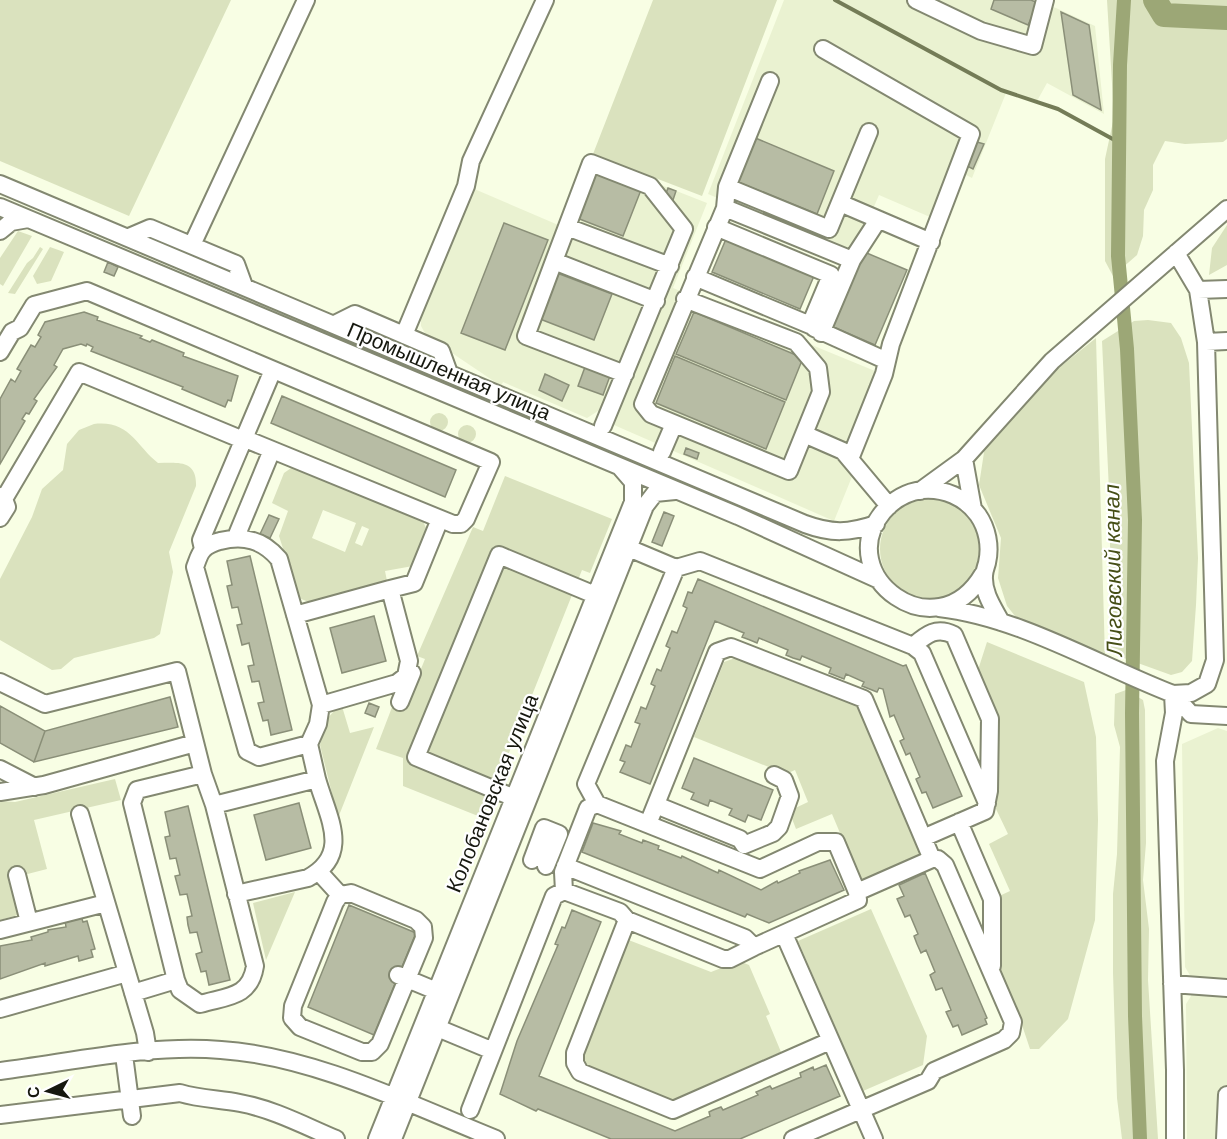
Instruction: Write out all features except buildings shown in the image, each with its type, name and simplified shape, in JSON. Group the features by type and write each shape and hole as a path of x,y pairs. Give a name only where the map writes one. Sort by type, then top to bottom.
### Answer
{"street":[{"path":"192,245 306,0"},
{"path":"404,335 466,186 471,161 545,0"},
{"path":"916,0 981,30 1033,46 1046,0"},
{"path":"823,49 972,134 850,459"},
{"path":"685,299 796,342 818,368 821,392 789,471 651,414 643,404 685,299 725,208 727,187 770,81"},
{"path":"727,187 830,229 870,132"},
{"path":"625,374 526,336 591,163 650,186 684,229 625,374 598,430 673,456 685,473"},
{"name":"Промышленная улица","path":"0,184 449,373 598,430 685,473 824,531 843,533 876,524"},
{"path":"840,203 931,242"},
{"name":"Промышленная улица","path":"0,207 679,491 831,556 879,580"},
{"path":"725,208 852,260"},
{"path":"920,491 963,459 1026,387 1096,322 1227,209"},
{"path":"0,229 11,222 28,219"},
{"path":"816,329 852,260 878,220"},
{"path":"567,227 670,266"},
{"path":"716,227 831,275 816,329"},
{"path":"129,237 150,228 192,245 236,264 244,286"},
{"path":"973,509 954,495 932,490 909,494 890,506 876,524 872,535 871,558 879,580 895,597 905,603 916,607 969,611 1001,622 1173,694 1183,695 1200,690 1211,678 1220,620 1206,342 1198,290 1176,253"},
{"path":"554,261 656,301"},
{"path":"695,277 887,361"},
{"path":"1198,290 1227,290"},
{"path":"0,352 6,329 20,328 34,305 87,291 491,462 466,519 461,524 440,519 79,372 2,497 7,507 0,518"},
{"path":"334,324 355,314 441,351 449,373"},
{"path":"1206,342 1227,341"},
{"path":"273,370 201,540 203,549 195,567 247,751 259,757 309,744"},
{"path":"662,452 674,424"},
{"path":"804,434 843,451 890,506"},
{"path":"236,537 272,450"},
{"path":"939,608 960,600 978,584 987,563 988,540 985,529 973,509 963,459"},
{"name":"Колобановская улица","path":"619,466 630,477 634,491 623,546"},
{"name":"Колобановская улица","path":"377,1139 400,1101 623,546 650,497 664,490 679,491"},
{"path":"295,615 414,583 440,519"},
{"path":"203,549 216,542 236,537 250,539 269,547 279,559 321,705 318,724 309,744 334,839 330,862 319,872 308,878 236,894"},
{"path":"623,546 676,568 700,561 912,646 922,653 987,812"},
{"path":"521,800 416,756 499,555 602,598"},
{"path":"470,1110 555,896 564,891 620,912 627,920 730,959 858,900 857,892 836,843 818,842 760,869 743,853 648,824 597,804 586,784 676,568"},
{"path":"983,574 987,597 1001,622"},
{"path":"390,589 409,661 408,677"},
{"path":"912,646 931,632 948,632 954,635 990,719 987,812"},
{"path":"648,824 717,652 731,647 864,699 932,859"},
{"path":"400,702 408,677 417,661"},
{"path":"0,682 45,704 177,671 255,966 253,979 244,992 200,1004 180,990 176,980 132,803 137,790 203,774"},
{"path":"321,705 397,683 408,677"},
{"path":"1173,694 1191,714 1227,716"},
{"path":"1173,694 1174,713 1165,761 1175,1139"},
{"path":"0,792 35,787 195,743"},
{"path":"0,769 35,787"},
{"path":"743,853 779,827 790,796 784,780 774,775"},
{"path":"214,805 317,779"},
{"path":"564,891 564,869 588,808 597,804"},
{"path":"656,805 740,839 743,853"},
{"path":"923,838 987,812"},
{"path":"80,814 148,1052"},
{"path":"959,822 992,899 992,973"},
{"path":"502,848 539,863 564,869 745,938 754,946"},
{"path":"793,1139 928,1081 934,1071 1004,1040 1011,1033 1012,1022 945,865 938,859 932,859 857,892"},
{"path":"319,872 340,895"},
{"path":"17,875 29,922"},
{"path":"351,893 416,920 423,927 424,938 403,977 380,1044 372,1052 362,1052 300,1027 292,1018 293,1006 335,902 340,895 351,893"},
{"path":"0,930 106,903"},
{"path":"627,920 574,1053 574,1063 580,1072 674,1110 830,1041"},
{"path":"784,934 859,1110 874,1139"},
{"path":"0,1009 127,973"},
{"path":"403,977 443,994"},
{"path":"133,993 176,980"},
{"path":"1172,984 1227,988"},
{"path":"431,1025 493,1051"},
{"path":"0,1071 148,1052 222,1050 306,1066 496,1139"},
{"path":"124,1055 132,1116"},
{"path":"0,1115 180,1093 201,1100 240,1103 274,1113 336,1139"},
{"path":"1225,1139 1227,1095"},
{"name":"Колобановская улица","path":"393,1139 400,1101"}],"shaded area":[{"path":"0,0 231,0 129,216 0,161"},
{"path":"653,0 777,0 702,196 593,154"},
{"path":"784,0 1032,0 1056,8 1095,26 1104,114 1047,83 1037,101 1006,93 972,178 952,168 930,217 879,195 853,255 708,194"},
{"path":"1107,0 1227,0 1227,139 1223,142 1185,144 1165,141 1153,165 1153,190 1144,210 1143,236 1137,255 1113,276 1105,261 1105,159 1114,117"},
{"path":"590,157 707,203 673,288 892,378 834,521 614,425 613,418 598,411 587,418 503,382 501,386 452,353 430,342 421,326 421,311 472,188 563,227"},
{"path":"1227,225 1227,265 1209,275 1212,248"},
{"path":"18,231 32,236 3,286 0,284 0,258"},
{"path":"40,247 43,249 15,294 8,293 27,263"},
{"path":"50,247 64,252 51,281 37,284 33,276"},
{"path":"1134,321 1171,323 1181,338 1189,363 1198,558 1196,605 1192,661 1182,672 1171,675 1110,653 1110,512 1102,341"},
{"path":"1096,338 1105,658 1032,628 1015,616 1007,606 998,578 1001,538 979,485 985,446 1045,379"},
{"path":"435,413 443,413 448,418 446,429 435,431 430,426 430,418"},
{"path":"94,424 116,426 124,430 158,463 179,463 189,467 193,471 196,486 169,552 173,572 160,634 154,638 74,658 61,669 52,670 0,640 0,579 32,517 42,489 63,470 67,444 79,430"},
{"path":"463,425 471,425 476,430 474,441 463,443 458,438 458,430"},
{"path":"294,466 422,519 426,528 413,566 385,571 387,581 311,603 299,598 279,536 288,511 272,503 284,473","holes":["323,510 356,523 345,552 312,538","362,526 369,529 362,546 355,543"]},
{"path":"505,476 612,519 590,573 582,570 483,818 403,786 403,758 376,749 394,702 406,706 425,659 417,656 473,527 483,531"},
{"path":"930,499 958,507 972,521 980,549 972,577 958,591 930,599 902,591 888,577 880,549 888,521 902,507"},
{"path":"987,642 1084,682 1096,737 1098,820 1095,920 1068,1019 1039,1049 1030,1049 1019,1016 997,973 995,898 1010,891 989,844 1008,834 996,809 996,714 978,670"},
{"path":"738,657 862,708 923,854 920,861 868,882 859,878 832,814 796,829 789,811 808,802 795,770 786,774 694,737 724,662"},
{"path":"1126,690 1143,700 1145,710 1146,843 1143,880 1149,929 1148,980 1158,1139 1122,1139 1117,1098 1113,894 1117,854 1120,747 1114,725 1115,694"},
{"path":"341,703 350,733 374,727 338,818 320,745 327,719"},
{"path":"1218,728 1227,731 1227,1139 1187,1139 1186,1004 1191,996 1191,977 1185,967 1182,744"},
{"path":"115,779 121,800 34,820 47,869 8,879 18,915 0,920 0,801 15,802"},
{"path":"295,892 266,960 253,903"},
{"path":"871,909 927,1036 923,1065 863,1091 798,941"},
{"path":"626,939 711,972 739,961 749,965 770,1014 766,1016 781,1052 672,1100 577,1063"}],"waterway":[{"path":"835,0 1001,90 1058,109 1120,143"},
{"name":"Лиговский канал","path":"1124,0 1120,65 1118,256 1127,349 1135,520 1132,713 1135,1016 1140,1139"},
{"path":"1155,0 1164,15 1227,18"}]}
